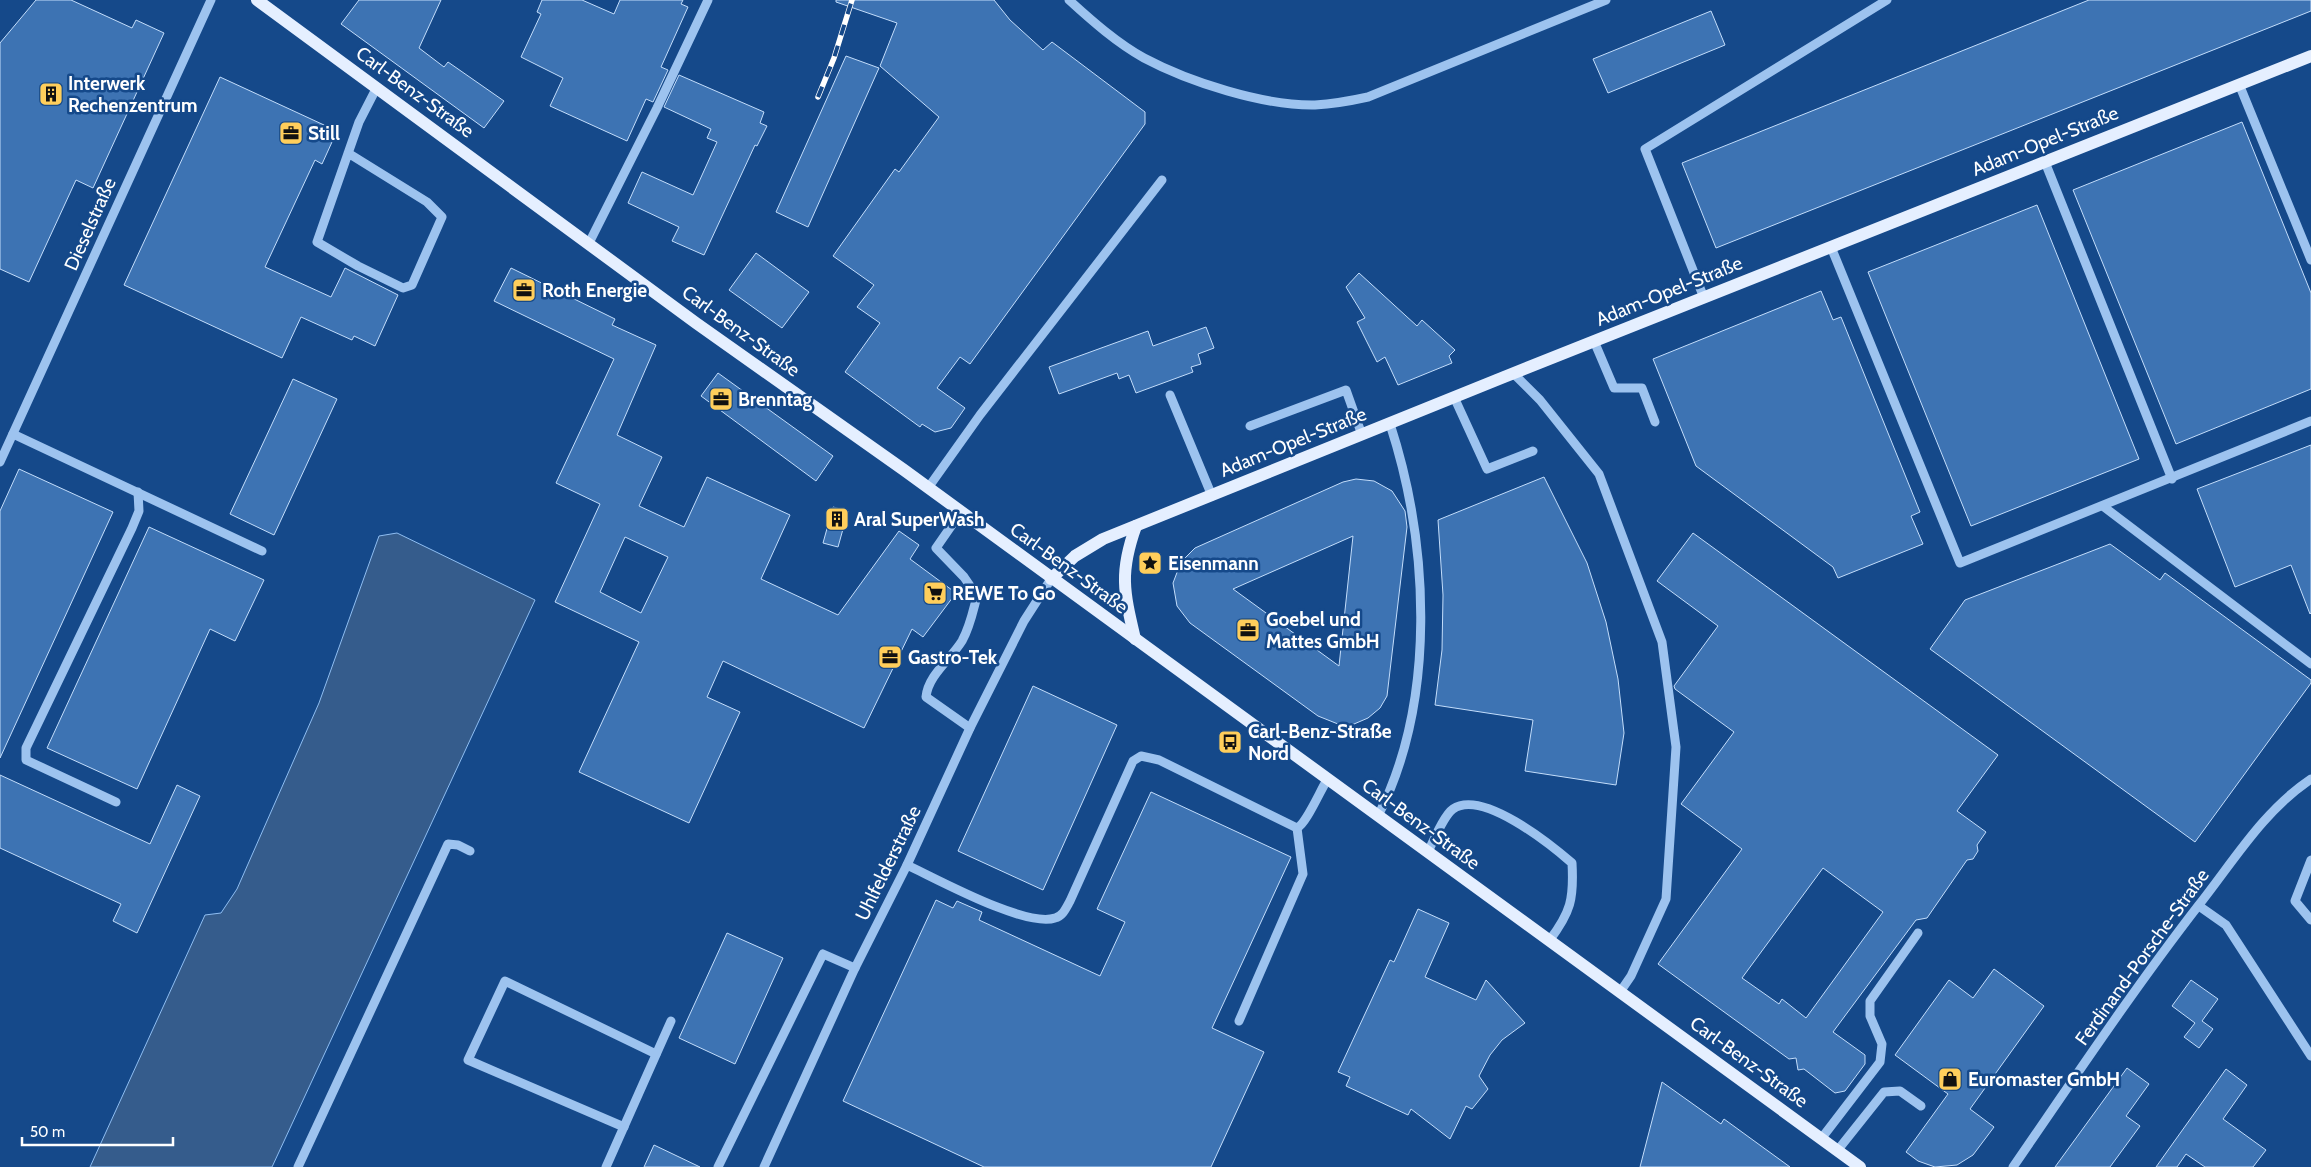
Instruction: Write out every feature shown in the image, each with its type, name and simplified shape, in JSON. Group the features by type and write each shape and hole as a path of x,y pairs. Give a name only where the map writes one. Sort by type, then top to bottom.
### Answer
{"main road":[{"name":"Carl-Benz-Straße","path":"257,0 1860,1167"},
{"name":"Adam-Opel-Straße","path":"1051,578 1088,548 1136,526 1513,373 2311,56"},
{"path":"1135,639 1124,598 1124,583 1126,561 1136,526"}],"street":[{"name":"Dieselstraße","path":"0,462 211,0"},
{"path":"589,243 657,108 708,0"},
{"path":"1069,0 1114,38 1143,57 1172,71 1214,86 1251,96 1313,105 1340,103 1368,97 1606,0"},
{"path":"1704,298 1645,149 1887,0"},
{"path":"2239,84 2311,260"},
{"path":"348,153 427,202 442,217 412,285 403,288 358,266 317,242 348,153 359,122 377,87"},
{"path":"2045,162 2172,479"},
{"path":"928,488 980,416 1162,180"},
{"path":"1831,247 1960,563 2104,507 2311,421"},
{"path":"1594,341 1614,388 1642,388 1655,422"},
{"path":"1513,373 1540,400 1599,474 1662,642 1676,747 1666,899 1631,976 1620,992"},
{"path":"1250,426 1346,390 1362,435"},
{"path":"1170,395 1212,496"},
{"path":"1454,397 1487,469 1533,451"},
{"path":"1378,816 1395,779 1406,736 1415,688 1420,615 1419,576 1411,508 1390,424"},
{"path":"13,434 262,551"},
{"path":"116,802 26,760 26,748 132,528 139,510 138,492"},
{"path":"2104,507 2311,664"},
{"path":"961,512 936,548 964,577 977,596 963,638 951,657 932,678 927,688 926,697 970,728"},
{"name":"Uhlfelderstraße","path":"764,1167 855,968 907,865 970,728 1024,621 1051,578"},
{"path":"907,865 1013,914 1034,920 1057,918 1062,915 1070,901 1133,761 1141,756 1159,760 1297,828"},
{"name":"Ferdinand-Porsche-Straße","path":"2013,1167 2253,833 2311,778"},
{"path":"1297,828 1303,825 1317,795 1328,780"},
{"path":"1428,852 1451,810 1464,804 1484,807 1541,837 1572,863 1574,894 1561,925 1549,940"},
{"path":"1239,1021 1303,874 1297,828"},
{"path":"298,1167 448,844 458,845 470,851"},
{"path":"2311,860 2295,900 2311,920"},
{"path":"2199,906 2226,925 2311,1056"},
{"path":"1821,1139 1880,1062 1882,1044 1868,1009 1870,1001 1918,934"},
{"path":"718,1167 823,954 855,968"},
{"path":"624,1127 468,1060 505,981 656,1054"},
{"path":"606,1167 671,1021"},
{"path":"1837,1151 1884,1092 1900,1091 1921,1106"}],"water":[{"path":"397,533 535,600 272,1167 90,1167 205,915 221,913 237,889 319,703 379,536"}],"building":[{"path":"36,0 71,0 132,28 136,20 164,33 93,188 76,180 29,282 0,269 0,43"},
{"path":"359,0 441,0 419,48 444,67 448,62 504,101 484,128 341,24"},
{"path":"542,0 582,0 614,14 620,0 683,0 681,4 688,7 661,67 668,70 653,102 646,99 627,141 550,106 563,78 521,57 541,14 537,12"},
{"path":"836,0 994,0 1010,20 1043,50 1052,42 1145,112 1145,124 970,364 960,357 937,388 965,408 951,428 935,432 922,424 920,427 845,372 880,323 857,307 874,285 833,256 895,169 899,172 939,117 880,66 897,23 836,2"},
{"path":"2089,0 2311,0 2311,11 1716,248 1682,163"},
{"path":"1711,11 1725,45 1608,93 1593,59"},
{"path":"846,56 879,68 808,227 776,212"},
{"path":"679,75 764,112 760,123 767,126 757,146 755,145 704,255 672,241 679,227 628,203 642,172 693,195 717,142 707,138 711,129 664,107"},
{"path":"220,77 337,131 322,164 315,160 265,267 331,297 345,268 398,295 375,346 354,336 352,340 301,317 282,358 124,285"},
{"path":"2242,122 2311,293 2311,389 2176,444 2073,190"},
{"path":"2037,205 2139,459 1971,526 1868,272"},
{"path":"756,253 809,292 782,328 729,290"},
{"path":"511,268 615,319 612,325 656,345 617,435 662,457 639,506 684,527 707,477 790,515 761,579 838,615 899,531 919,545 910,559 956,593 923,637 912,629 864,728 723,661 707,697 740,712 689,823 579,772 639,642 555,602 600,504 556,483 614,359 494,301","holes":["625,537 668,557 641,613 600,592"]},
{"path":"1359,273 1417,326 1422,320 1455,350 1449,356 1452,363 1398,385 1385,357 1377,362 1357,322 1365,318 1346,287"},
{"path":"1821,291 1833,320 1841,317 1920,512 1911,516 1923,544 1838,578 1833,567 1696,466 1653,359"},
{"path":"1206,327 1214,348 1198,354 1201,364 1191,367 1193,372 1136,393 1129,375 1119,379 1117,373 1059,394 1049,367 1148,331 1153,346"},
{"path":"718,373 833,456 816,481 701,396"},
{"path":"293,379 337,399 274,535 230,514"},
{"path":"2311,445 2310,614 2291,565 2235,587 2197,489"},
{"path":"19,469 113,512 0,758 0,511"},
{"path":"1544,477 1587,563 1606,622 1618,679 1624,733 1616,785 1525,771 1533,720 1435,705 1442,650 1443,595 1438,520"},
{"path":"1356,479 1374,481 1392,491 1405,511 1407,527 1387,696 1380,708 1368,718 1354,724 1338,724 1318,716 1190,623 1177,606 1173,583 1181,562 1195,548 1343,482","holes":["1353,536 1339,666 1233,589"]},
{"name":"Aral SuperWash","path":"833,507 848,511 838,547 823,543"},
{"path":"149,527 264,580 235,641 210,629 137,789 47,748"},
{"path":"1693,533 1998,755 1957,811 1986,832 1977,845 1978,851 1973,859 1967,860 1927,918 1916,920 1833,1032 1865,1055 1865,1064 1845,1091 1835,1093 1804,1069 1798,1070 1796,1058 1789,1059 1658,964 1742,849 1681,804 1734,732 1675,689 1674,686 1718,626 1657,581","holes":["1823,868 1883,912 1806,1018 1782,999 1779,1004 1742,978"]},
{"path":"2110,544 2160,580 2165,573 2311,680 2311,683 2195,842 1930,649 1965,600"},
{"path":"1033,686 1117,725 1043,890 958,851"},
{"path":"0,775 150,844 177,785 200,796 137,933 113,921 121,904 0,848"},
{"path":"1151,792 1291,857 1212,1028 1264,1052 1211,1167 984,1167 843,1101 936,900 953,908 957,901 982,912 979,920 1100,976 1125,922 1097,909"},
{"path":"1418,909 1449,923 1425,977 1476,1000 1486,980 1525,1023 1502,1040 1490,1055 1479,1076 1488,1089 1472,1109 1466,1106 1450,1139 1411,1109 1408,1115 1346,1086 1350,1077 1338,1072 1390,960 1394,962"},
{"path":"727,933 783,958 735,1064 679,1038"},
{"path":"1994,969 2044,1006 1970,1109 1994,1127 1973,1155 1957,1165 1935,1167 1918,1161 1906,1152 1948,1094 1895,1055 1949,980 1973,998"},
{"path":"2191,980 2218,999 2202,1021 2213,1029 2199,1048 2184,1037 2195,1023 2172,1006"},
{"path":"2127,1068 2149,1084 2126,1116 2140,1126 2110,1167 2055,1167"},
{"path":"2226,1069 2247,1085 2223,1119 2266,1150 2253,1167 2205,1167 2186,1154 2177,1167 2156,1167"},
{"path":"1662,1082 1721,1124 1724,1119 1790,1167 1640,1167"},
{"path":"654,1145 700,1167 644,1167"}],"railway":[{"path":"818,97 834,58 852,0"}],"place":[{"name":"Interwerk Rechenzentrum","path":"51,94"},
{"name":"Still","path":"291,133"},
{"name":"Roth Energie","path":"524,290"},
{"name":"Brenntag","path":"721,399"},
{"name":"Aral SuperWash","path":"837,519"},
{"name":"Eisenmann","path":"1150,563"},
{"name":"REWE To Go","path":"935,593"},
{"name":"Goebel und Mattes GmbH","path":"1248,630"},
{"name":"Gastro-Tek","path":"890,657"},
{"name":"Carl-Benz-Straße Nord","path":"1230,742"},
{"name":"Euromaster GmbH","path":"1950,1079"}]}
